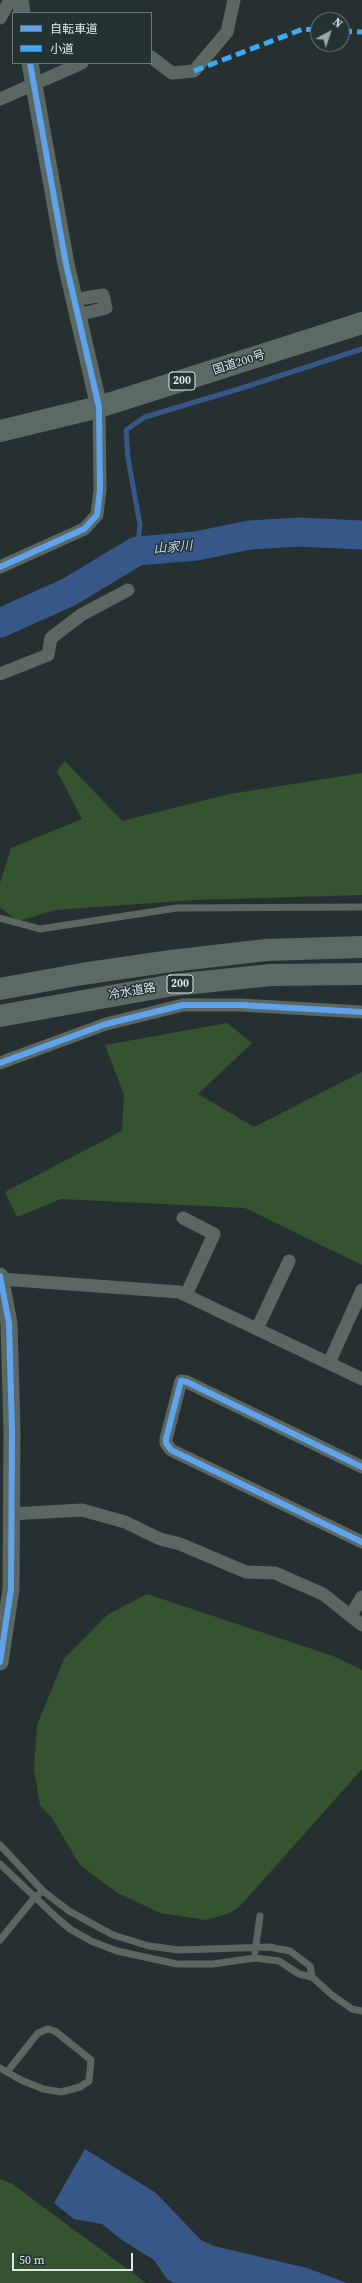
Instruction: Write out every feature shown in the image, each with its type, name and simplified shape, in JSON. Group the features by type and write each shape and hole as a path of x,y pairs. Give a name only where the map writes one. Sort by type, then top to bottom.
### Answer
{"highway":[{"name":"国道200号","path":"0,431 99,407 362,323"},
{"name":"冷水道路","path":"0,989 82,974 171,961 266,950 362,947"},
{"name":"冷水道路","path":"0,1016 173,984 271,975 362,974"}],"street":[{"path":"0,18 10,0"},
{"path":"20,0 22,12"},
{"path":"152,58 172,73 194,72 227,32 234,0"},
{"path":"0,567 84,529 97,515 100,490 99,407 76,308 33,86 30,64"},
{"path":"0,99 33,86 80,64"},
{"path":"0,674 48,655 51,638 82,615 128,590"},
{"path":"0,1062 106,1024 183,1005 240,1005 362,1012"},
{"path":"183,1218 214,1234 186,1295"},
{"path":"257,1329 289,1261"},
{"path":"0,1662 5,1634 6,1562 11,1514 11,1372 9,1322 0,1277 179,1292 362,1379"},
{"path":"329,1363 362,1290"},
{"path":"362,1467 187,1382 181,1382 166,1439 166,1444 171,1450 362,1542"},
{"path":"11,1514 82,1510 125,1522 160,1539 180,1544 246,1572 275,1573 323,1594 362,1625"},
{"path":"351,1615 362,1597"}],"lane":[{"path":"0,918 40,929 177,908 362,907"},
{"path":"0,1845 43,1890 69,1911 113,1935 149,1946 179,1950 269,1947 290,1951 310,1966 312,1977"},
{"path":"0,1864 34,1898 70,1929 91,1941 117,1951 177,1964 212,1964 255,1958 279,1961 299,1974 312,1977 332,1995 352,2009 362,2011"},
{"path":"0,1940 34,1898 43,1890"},
{"path":"255,1958 254,1948 260,1916"},
{"path":"0,2068 7,2072 42,2089 61,2092 80,2087 89,2082 91,2060 55,2031 48,2029 38,2033 7,2072"}],"green space":[{"path":"65,761 122,821 230,794 362,773 362,895 194,900 55,910 19,921 0,908 0,883 11,848 82,819 57,771"},
{"path":"227,1023 252,1043 198,1094 254,1127 362,1072 362,1265 245,1208 61,1199 17,1217 5,1192 122,1131 124,1095 105,1045"},
{"path":"147,1594 333,1656 362,1670 362,1769 240,1906 230,1913 206,1920 160,1913 116,1892 80,1865 52,1818 40,1805 34,1770 37,1725 64,1659 107,1615"},
{"path":"0,2179 11,2183 146,2283 0,2283"}],"water":[{"path":"85,2149 156,2193 201,2240 214,2246 307,2268 347,2283 174,2283 167,2279 154,2260 122,2240 102,2224 74,2219 54,2203"}],"waterway":[{"path":"137,551 140,525 128,458 126,430 145,417 242,388 362,349"},
{"name":"山家川","path":"0,623 69,592 137,551 196,546 250,535 298,532 362,535"}],"marked path":[{"path":"194,71 303,29 310,29"},
{"path":"350,31 362,32"}],"cycle path":[{"path":"0,567 84,529 97,515 100,490 99,407 66,264 30,64"},
{"path":"0,1063 106,1024 183,1005 240,1005 362,1012"},
{"path":"0,1276 9,1323 12,1431 11,1589 0,1662"},
{"path":"362,1467 187,1382 181,1381 166,1439 166,1443 171,1450 362,1542"}]}
